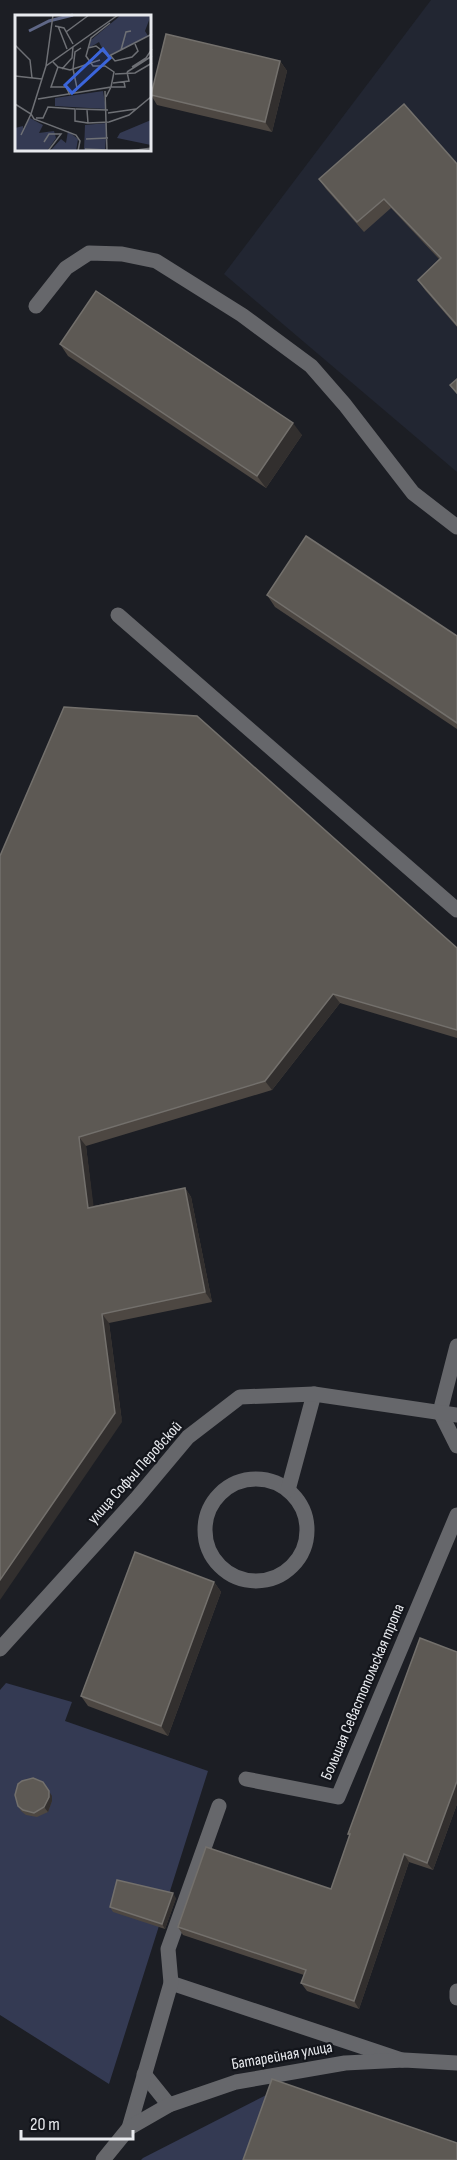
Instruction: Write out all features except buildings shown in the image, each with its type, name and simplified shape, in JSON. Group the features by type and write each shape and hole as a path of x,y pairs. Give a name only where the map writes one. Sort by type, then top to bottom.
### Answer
{"street":[{"path":"36,306 66,268 89,253 122,254 156,261 242,315 311,366 345,405 413,493 457,527"},
{"path":"118,615 457,910"},
{"path":"457,1346 440,1412 457,1446"},
{"path":"288,1490 314,1394"},
{"name":"улица Софьи Перовской","path":"0,1649 136,1499 188,1437 240,1397 314,1394 457,1415"},
{"path":"256,1479 273,1482 288,1490 299,1503 306,1518 307,1535 303,1551 294,1564 281,1574 266,1581 249,1581 233,1576 219,1566 210,1552 205,1536 207,1518 213,1502 224,1490 240,1482 256,1479"},
{"name":"Большая Севастопольская тропа","path":"246,1779 338,1797 457,1515"},
{"path":"129,2128 171,1983 168,1949 219,1806"},
{"path":"171,1983 404,2060"},
{"path":"457,1991 457,1998"},
{"name":"Батарейная улица","path":"103,2160 129,2128 169,2105 236,2082 345,2063 404,2060 457,2063"},
{"path":"144,2074 169,2105"}],"shaded area":[{"path":"431,0 457,0 457,472 224,274"},
{"path":"6,1683 72,1702 65,1721 208,1771 109,2084 0,2015 0,1690"},
{"path":"274,2091 250,2160 141,2160 143,2158"}]}
